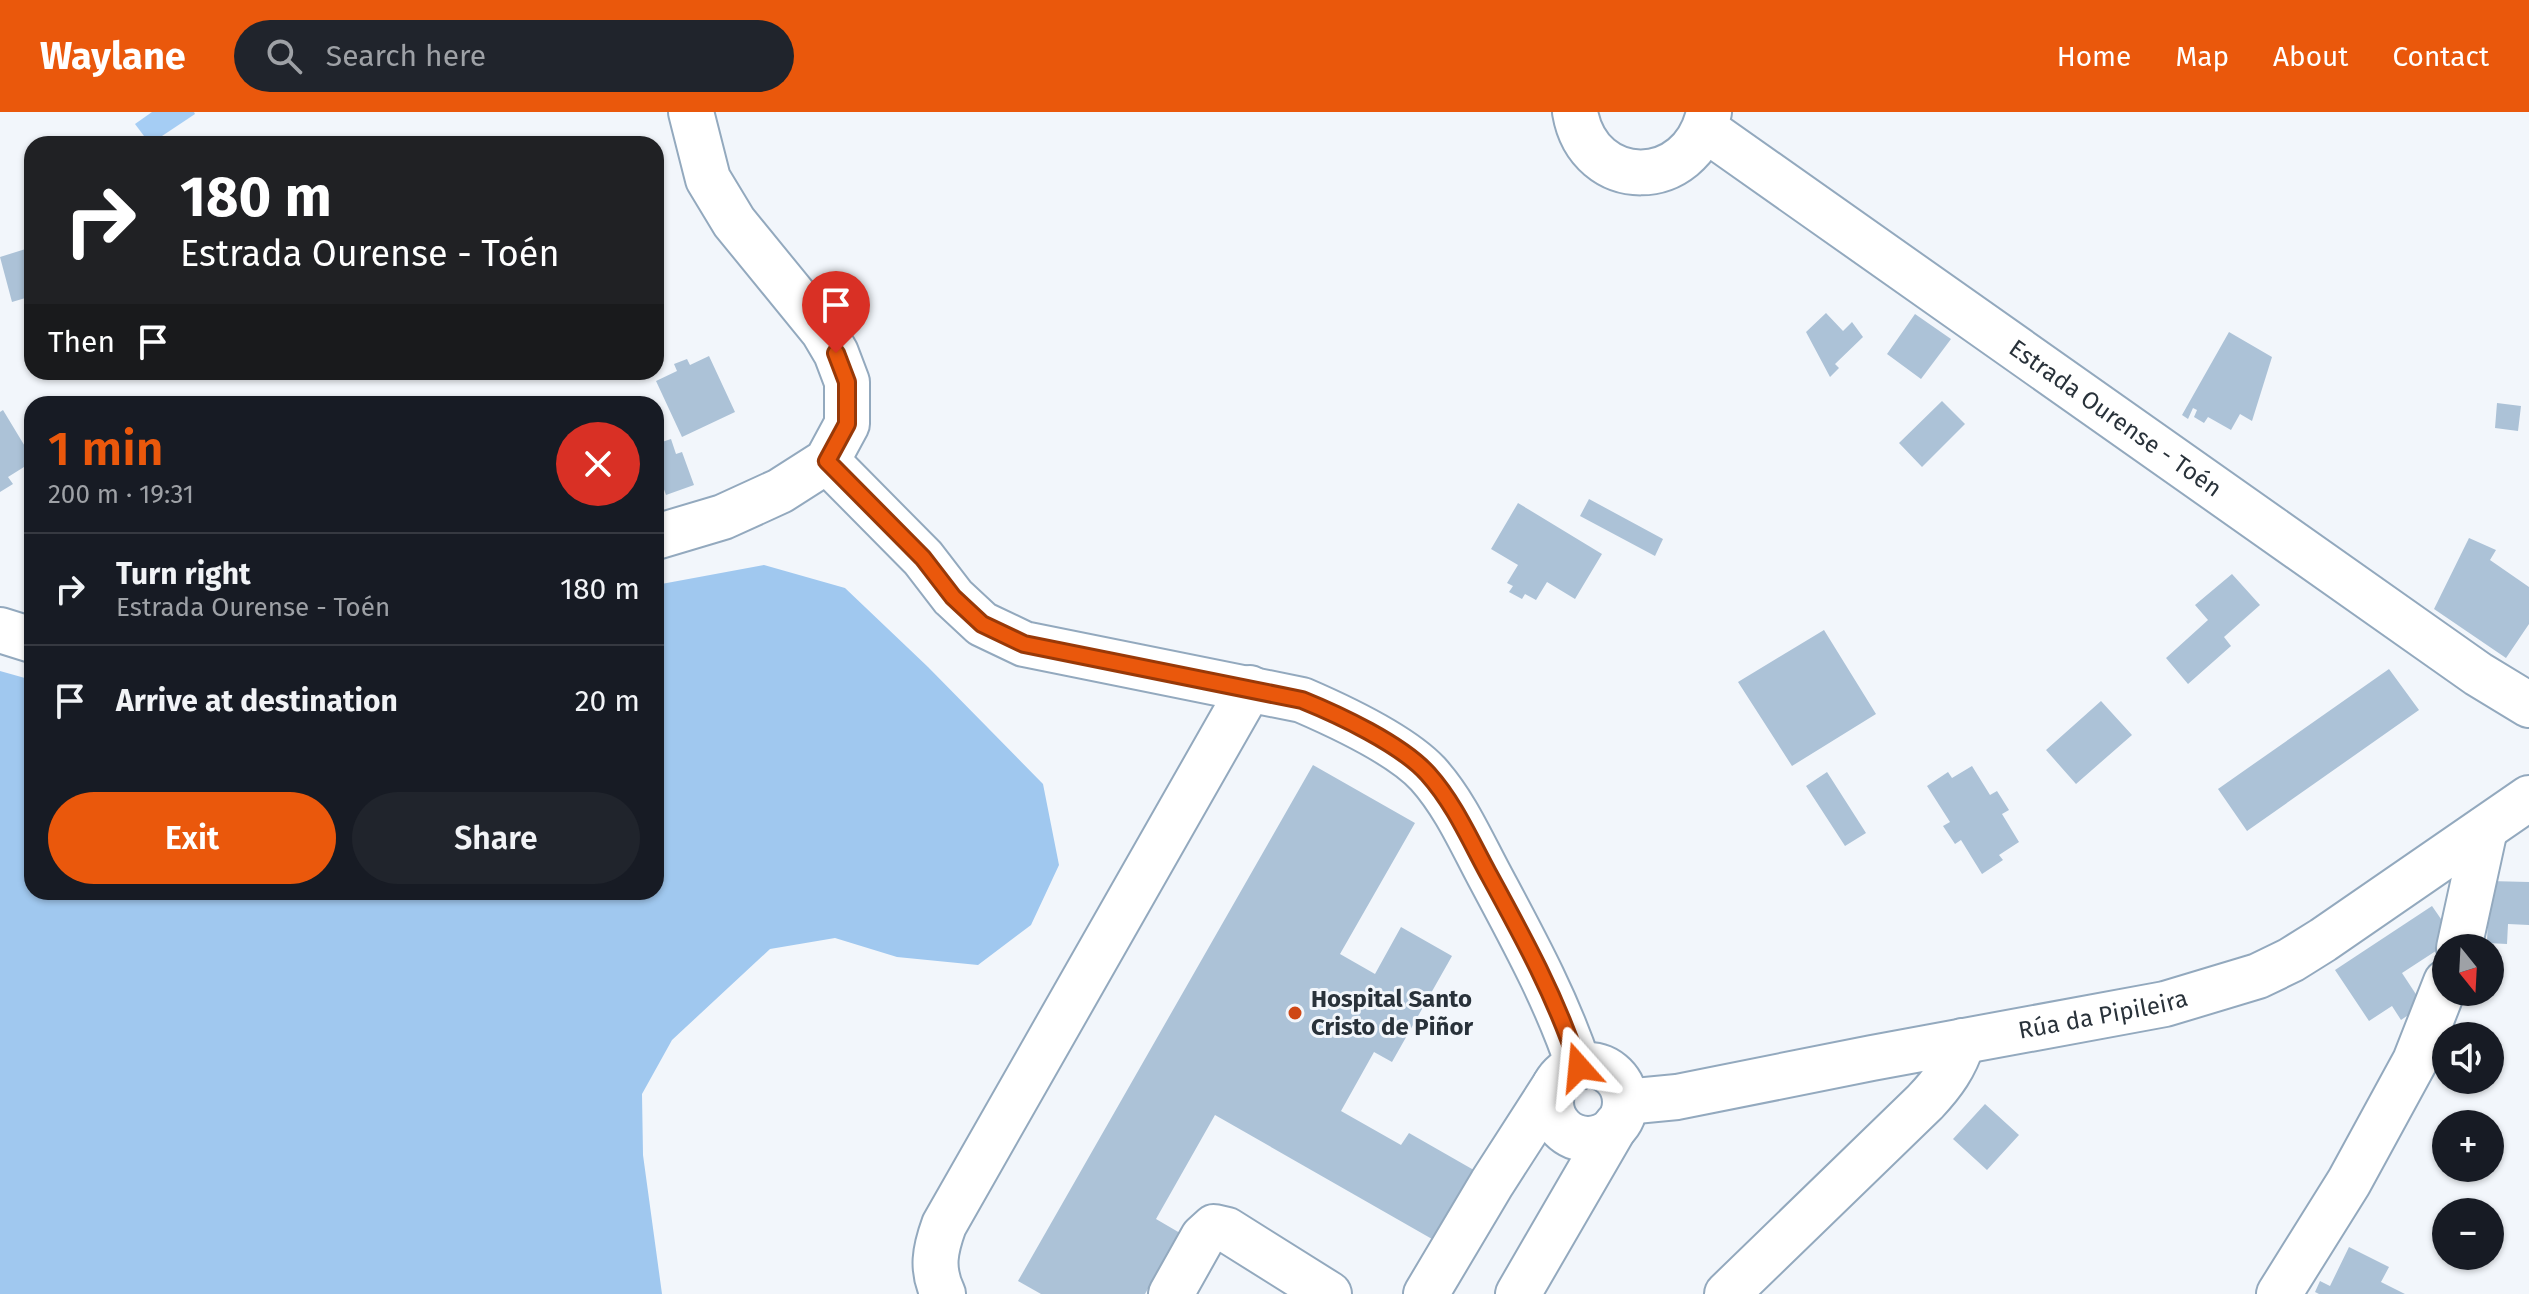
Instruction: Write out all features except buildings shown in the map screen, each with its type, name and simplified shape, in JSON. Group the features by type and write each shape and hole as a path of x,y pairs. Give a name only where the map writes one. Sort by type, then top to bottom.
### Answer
{"street":[{"path":"664,535 723,517 780,491 827,461 847,424 847,382 836,353 823,331 734,222 708,179 691,112"},
{"path":"1575,112 1578,128 1589,149 1607,164 1629,172 1653,172 1675,165 1693,150 1707,121"},
{"name":"Estrada Ourense - Toén","path":"1707,121 2478,674 2529,705"},
{"name":"Rúa da Pipileira","path":"827,461 923,558 953,597 982,624 1024,644 1302,700 1337,715 1399,751 1426,772 1459,820 1548,985 1567,1076 1552,1096 1555,1119 1572,1135 1595,1138 1607,1134 1621,1114 1677,1097 2165,1004 2258,976 2323,940 2529,798"},
{"path":"0,630 24,638"},
{"path":"943,1294 936,1279 934,1252 944,1225 1250,688"},
{"path":"2463,934 2485,829"},
{"path":"2279,1294 2349,1182 2425,1040 2437,1006"},
{"path":"1727,1294 1925,1102 1955,1064 1963,1041"},
{"path":"1426,1294 1492,1183 1567,1076 1596,1066 1608,1070 1623,1090 1621,1114 1518,1294"},
{"path":"1171,1294 1203,1237 1214,1227 1227,1230 1329,1294"}],"shaded area":[{"path":"152,112 195,114 162,136 144,136 135,124"},
{"path":"764,565 845,588 1043,784 1059,865 1031,925 978,965 897,957 835,938 770,949 672,1040 642,1094 643,1155 662,1294 0,1294 0,671 24,678 24,900 664,900 664,584"}],"place":[{"name":"Hospital Santo Cristo de Piñor","path":"1295,1013"}],"route":[{"path":"836,353 847,382 847,424 827,461 923,558 953,597 982,624 1024,644 1302,700 1337,715 1399,751 1426,772 1445,795 1548,985 1579,1067"}]}
